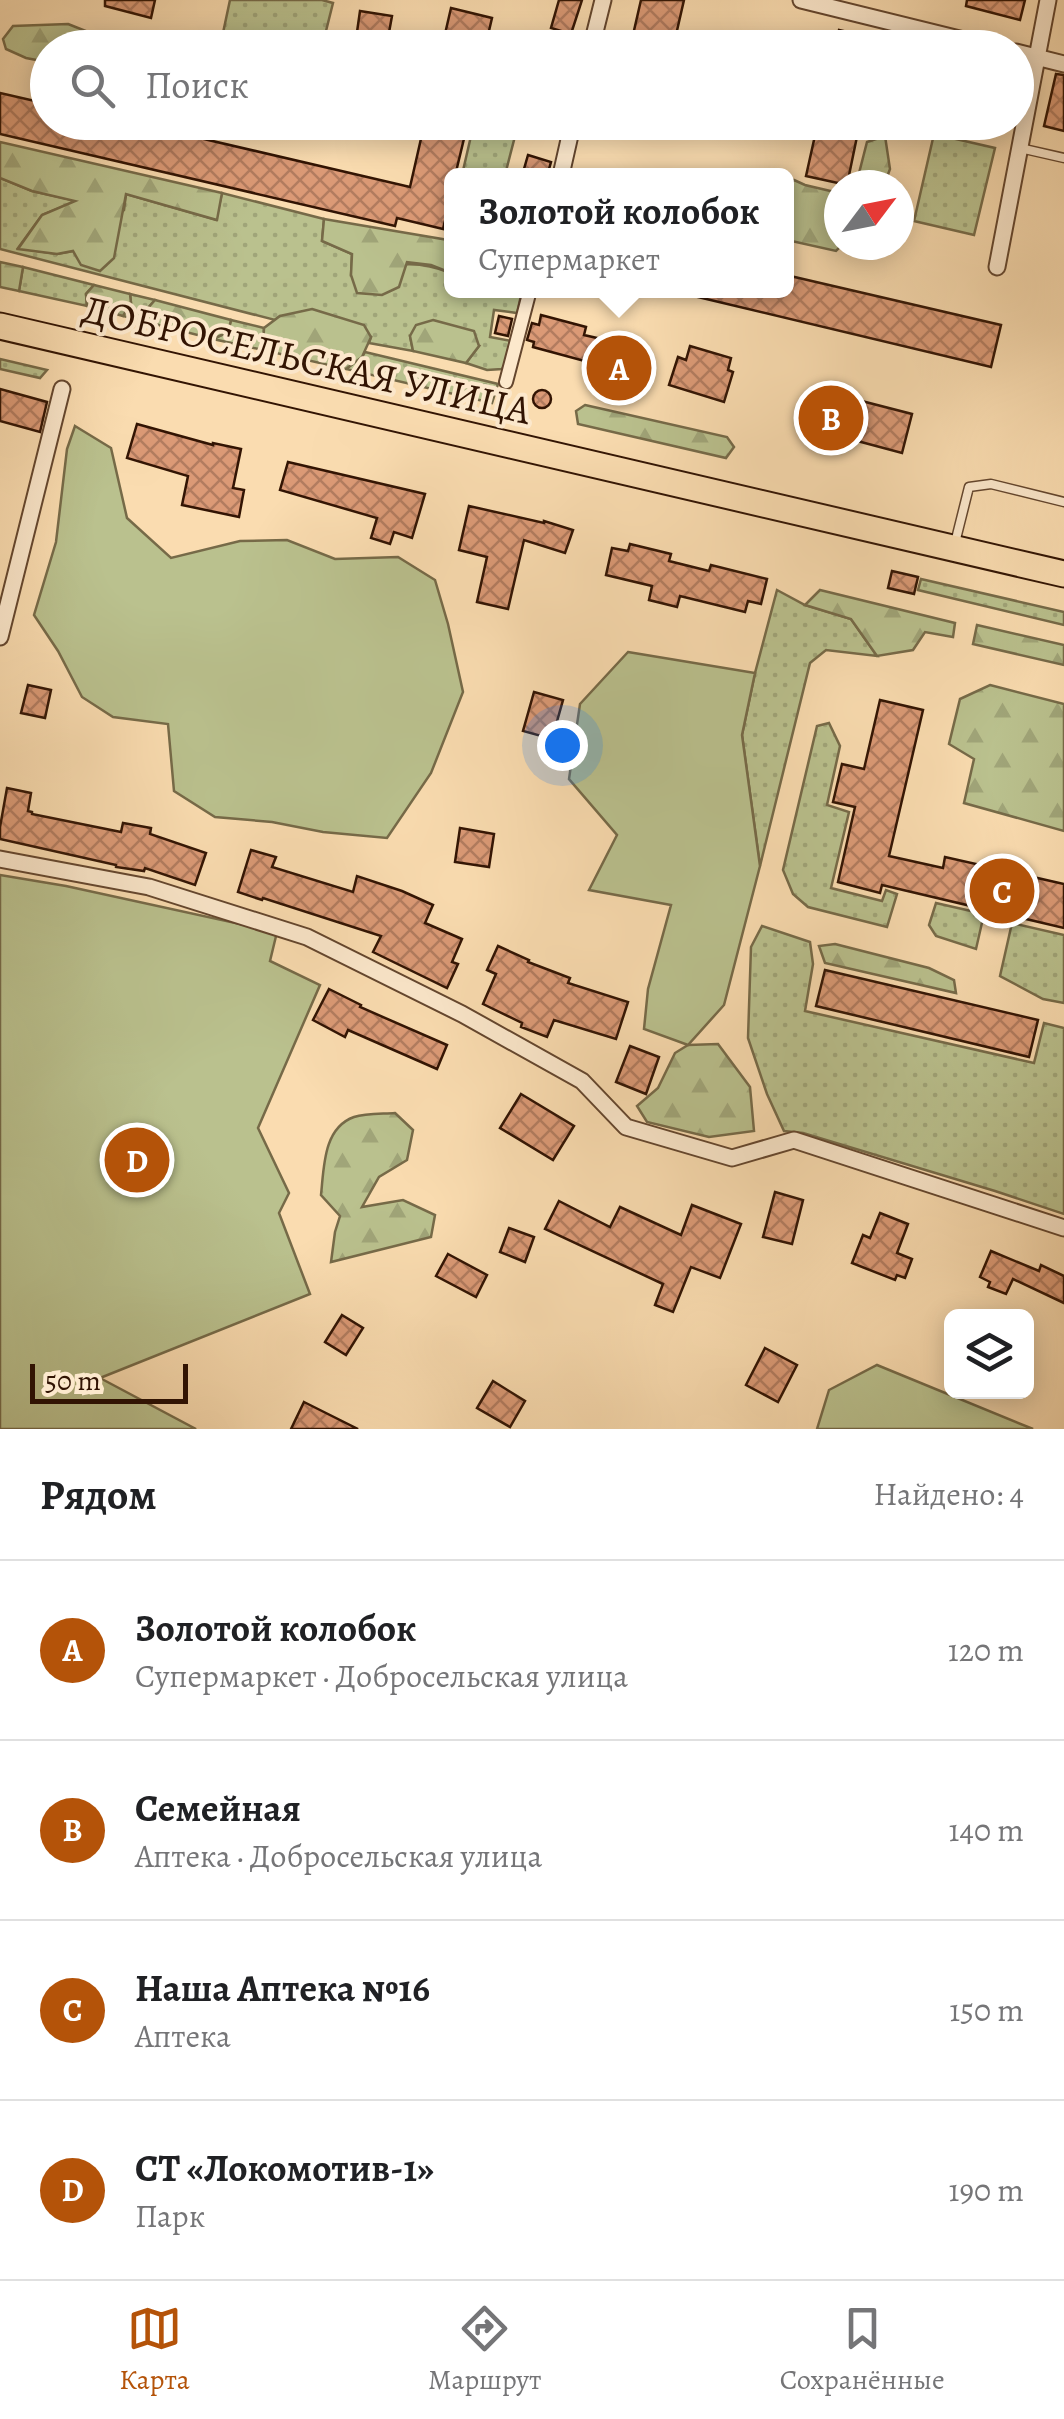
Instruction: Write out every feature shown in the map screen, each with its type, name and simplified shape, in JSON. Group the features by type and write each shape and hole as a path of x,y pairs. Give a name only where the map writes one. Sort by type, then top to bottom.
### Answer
{"main road":[{"name":"ДОБРОСЕЛЬСКАЯ УЛИЦА","path":"0,326 1064,574"}],"street":[{"path":"596,30 603,0"},
{"path":"801,0 923,30"},
{"path":"1034,68 1048,0"},
{"path":"1036,57 1064,64"},
{"path":"562,168 569,140"},
{"path":"997,268 1021,140"},
{"path":"506,382 528,298"},
{"path":"0,637 62,389"},
{"path":"0,858 149,887 307,937 462,1014 582,1081 626,1126 732,1158 794,1140 1064,1228"}],"lane":[{"path":"1020,148 1064,158"},
{"path":"954,547 970,487 992,484 1064,502"}],"green space":[{"path":"230,0 333,3 326,30 224,30"},
{"path":"68,24 83,30 30,30 30,59 6,49 3,39 13,26"},
{"path":"470,140 514,140 507,168 464,168"},
{"path":"886,140 890,170 860,170 867,142"},
{"path":"933,140 960,140 995,148 974,235 914,221"},
{"path":"0,142 222,193 217,220 126,194 114,258 100,271 81,265 73,251 57,254 18,249 42,215 75,201 32,191 0,178"},
{"path":"0,178 32,191 77,201 42,215 18,248 57,254 73,251 124,210 126,194 216,220 222,193 324,219 322,241 352,254 351,275 401,265 424,265 444,270 444,298 520,298 517,313 494,310 490,337 511,341 502,369 487,370 466,363 479,346 410,336 413,351 369,343 371,337 280,316 275,320 0,249"},
{"path":"794,180 824,189 824,248 794,242"},
{"path":"324,219 444,239 444,270 407,262 399,287 382,295 357,293 351,275 352,254 322,241"},
{"path":"0,262 23,267 19,291 0,287"},
{"path":"23,267 94,285 86,294 87,306 19,291"},
{"path":"94,285 130,294 131,303 123,316 87,306 86,294"},
{"path":"130,294 155,300 148,308 147,322 123,316 131,303"},
{"path":"155,300 231,320 228,332 213,339 147,322 148,308"},
{"path":"312,309 364,325 371,337 362,357 346,369 263,350 264,328 280,316"},
{"path":"231,320 264,328 263,350 213,339 228,332"},
{"path":"433,320 474,331 479,346 466,363 413,351 410,336 416,325"},
{"path":"365,352 498,384 492,403 346,369"},
{"path":"0,359 47,370 40,378 0,369"},
{"path":"585,405 727,437 734,447 726,458 578,424 576,411"},
{"path":"75,426 111,448 127,518 171,558 240,541 287,540 335,559 398,557 435,580 463,692 431,773 387,838 215,817 174,791 168,724 113,717 82,697 34,615 56,542 67,449"},
{"path":"921,579 1064,612 1064,625 918,590"},
{"path":"777,590 805,605 851,619 877,656 826,650 810,663 760,866 742,735"},
{"path":"820,590 955,623 953,637 925,632 913,650 877,656 851,619 805,605"},
{"path":"977,625 1064,645 1064,665 973,644"},
{"path":"628,652 755,673 742,735 760,866 724,1005 688,1045 644,1029 648,989 671,905 589,890 617,835 569,779 580,704"},
{"path":"990,685 1064,704 1064,831 964,803 974,759 949,744 960,699"},
{"path":"829,723 840,746 827,805 849,812 831,888 882,901 886,890 897,894 887,927 808,907 793,894 783,870 817,726"},
{"path":"0,875 277,932 270,961 320,985 258,1128 289,1193 279,1213 310,1294 100,1378 196,1429 0,1429"},
{"path":"936,903 984,914 976,949 936,936 929,925"},
{"path":"1012,923 1064,935 1064,1003 1043,999 1000,976"},
{"path":"762,926 810,942 813,964 805,1011 1034,1063 1044,1023 1064,1028 1064,1214 803,1133 784,1131 748,1038 751,947"},
{"path":"835,944 929,968 954,980 956,993 825,963 819,946"},
{"path":"718,1044 750,1087 754,1131 709,1137 647,1122 637,1106 658,1088 675,1053 688,1045"},
{"path":"395,1113 413,1130 407,1160 379,1177 362,1207 403,1200 435,1215 431,1237 331,1262 340,1216 321,1195 331,1139 344,1122 354,1117"},
{"path":"877,1365 944,1392 944,1399 960,1399 1033,1429 817,1429 829,1390"}],"building":[{"path":"105,0 155,0 151,18 105,6"},
{"path":"559,0 582,0 572,30 551,28"},
{"path":"641,0 684,0 677,30 634,30"},
{"path":"967,0 1025,0 1020,20 966,6"},
{"path":"451,8 492,18 489,30 446,30"},
{"path":"360,11 392,16 389,30 357,30"},
{"path":"1056,74 1064,75 1064,131 1044,126"},
{"path":"0,93 30,100 30,140 208,140 410,187 421,140 464,140 457,168 444,168 443,229 397,218 395,226 0,134"},
{"path":"814,140 856,140 850,170 824,170 824,180 806,176"},
{"path":"528,155 551,162 549,168 524,168"},
{"path":"794,277 1001,325 991,367 702,298 794,298"},
{"path":"541,315 586,327 584,335 645,349 638,381 605,373 607,367 533,347 534,342 527,340 532,323 539,325"},
{"path":"499,316 512,319 508,336 495,333"},
{"path":"690,346 731,358 728,370 733,372 724,402 669,385 678,357 686,360"},
{"path":"0,389 47,402 40,432 0,421"},
{"path":"542,390 549,392 549,406 542,408 535,406 533,399 535,392"},
{"path":"819,390 912,414 902,453 809,428"},
{"path":"137,424 241,449 233,488 244,490 239,517 182,505 188,476 127,458"},
{"path":"288,462 425,494 412,538 394,532 390,544 371,538 377,518 280,490"},
{"path":"469,506 573,530 565,553 524,540 508,609 477,602 487,557 459,550"},
{"path":"630,544 671,554 669,561 709,571 711,565 767,579 761,604 748,601 745,612 680,596 677,607 649,600 652,586 606,575 612,548 628,551"},
{"path":"892,571 918,577 914,594 888,588"},
{"path":"28,685 51,690 45,718 21,713"},
{"path":"534,692 563,700 552,739 523,731"},
{"path":"880,700 923,710 889,856 943,868 945,857 1064,884 1064,928 882,885 880,893 838,882 855,807 833,802 842,764 864,769"},
{"path":"7,788 31,793 28,811 32,814 121,832 123,823 151,828 150,834 206,853 195,885 145,868 144,871 116,867 0,839"},
{"path":"460,828 494,834 489,867 455,862"},
{"path":"251,850 276,857 272,867 353,892 357,876 433,905 425,923 462,939 452,962 458,964 447,988 373,952 381,936 238,892"},
{"path":"498,946 570,978 568,983 628,1002 616,1039 554,1020 547,1037 521,1027 522,1023 483,1004 496,974 487,970"},
{"path":"825,970 1038,1020 1029,1057 816,1006"},
{"path":"329,989 447,1045 437,1069 348,1030 345,1037 313,1020"},
{"path":"630,1046 659,1057 646,1094 616,1082"},
{"path":"521,1094 574,1126 553,1160 500,1128"},
{"path":"775,1192 803,1200 792,1244 763,1237"},
{"path":"559,1201 610,1227 620,1207 681,1235 692,1205 741,1224 720,1278 691,1267 673,1312 655,1305 663,1284 545,1229"},
{"path":"880,1213 908,1224 897,1253 912,1259 905,1278 897,1275 895,1280 852,1263 863,1235 870,1238"},
{"path":"509,1228 534,1237 525,1262 500,1252"},
{"path":"991,1251 1039,1271 1041,1265 1064,1276 1064,1303 1013,1279 1006,1294 988,1287 990,1282 980,1277"},
{"path":"448,1254 487,1275 476,1297 436,1276"},
{"path":"342,1315 363,1328 346,1355 325,1342"},
{"path":"765,1348 797,1365 778,1402 746,1385"},
{"path":"493,1381 525,1401 510,1427 477,1408"},
{"path":"304,1402 358,1429 291,1429"}],"place":[{"name":"Золотой колобок","path":"619,368"},
{"name":"Семейная","path":"831,418"},
{"name":"Наша Аптека №16","path":"1002,891"},
{"name":"СТ «Локомотив-1»","path":"137,1160"}]}
